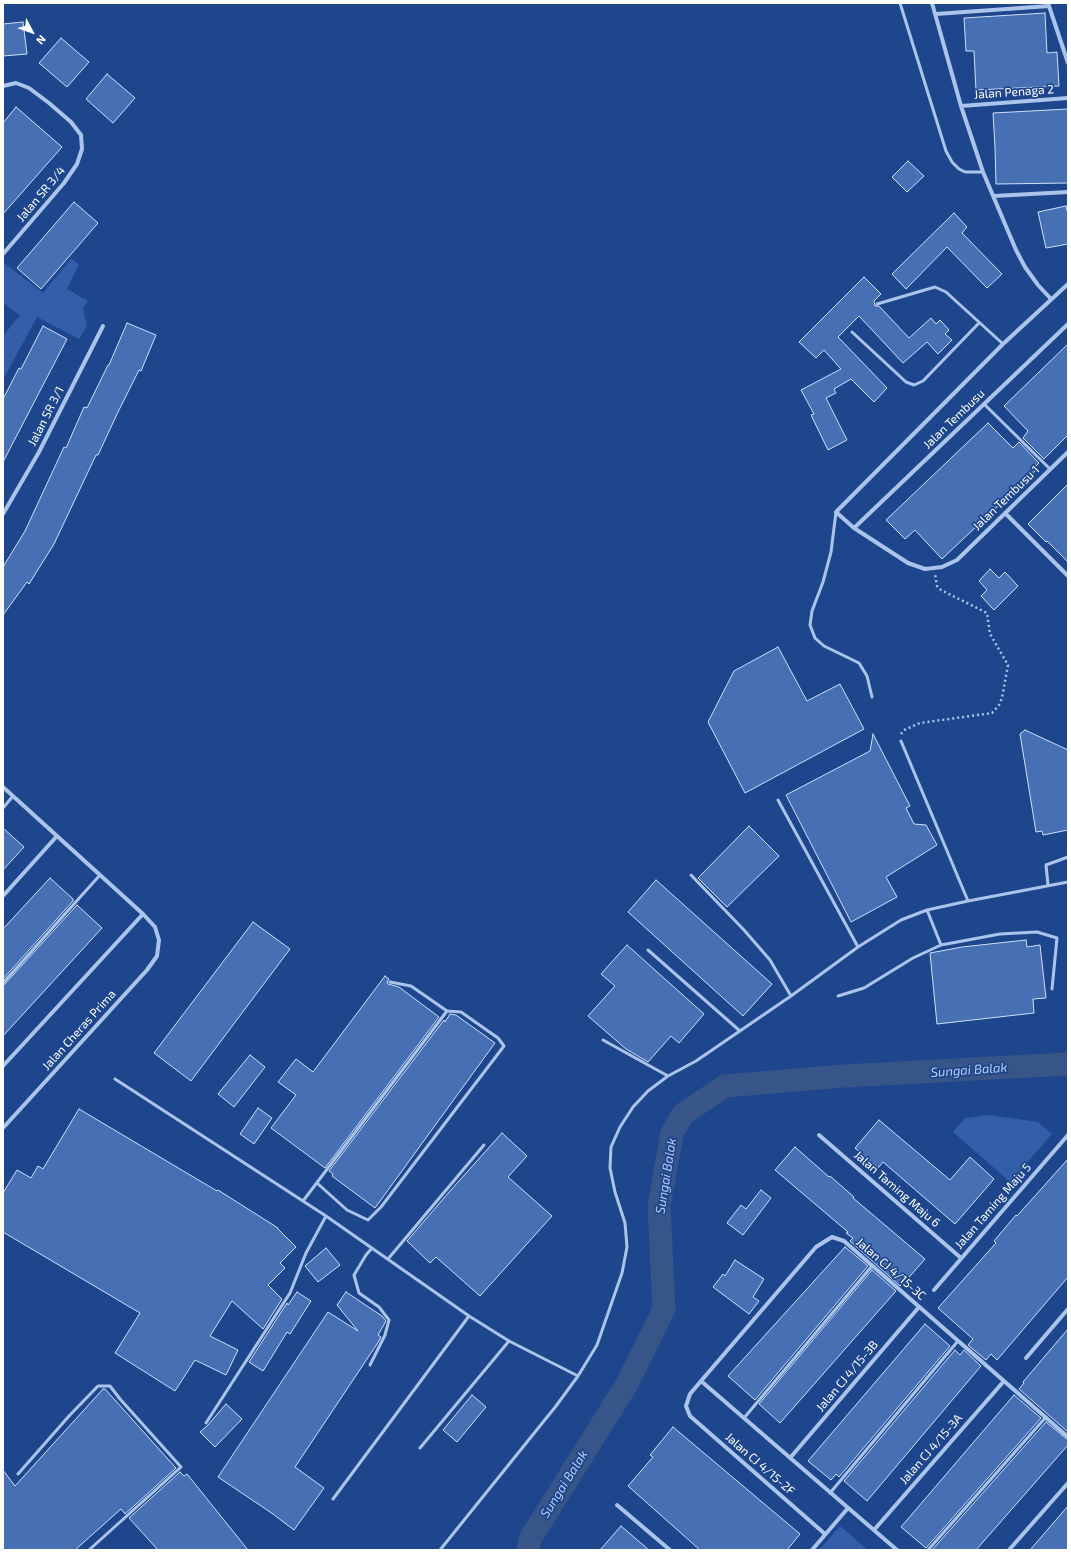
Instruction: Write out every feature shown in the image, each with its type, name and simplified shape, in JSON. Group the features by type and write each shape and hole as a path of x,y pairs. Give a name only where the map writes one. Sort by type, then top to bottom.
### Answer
{"street":[{"path":"932,3 983,172 1016,250 1025,267 1038,285 1051,299"},
{"path":"936,14 1048,5 1068,63"},
{"name":"Jalan SR 3/4","path":"3,86 16,83 28,88 71,122 81,135 82,149 77,164 64,184 3,254"},
{"name":"Jalan Penaga 2","path":"962,106 1068,98"},
{"path":"994,196 1068,192"},
{"path":"934,568 925,569 908,562 854,528 836,512 1003,344 1068,284"},
{"name":"Jalan Tembusu","path":"854,528 1068,324"},
{"name":"Jalan SR 3/1","path":"3,514 39,452 103,326"},
{"name":"Jalan Tembusu 1","path":"934,568 942,567 957,560 1068,452"},
{"path":"1005,513 1068,576"},
{"path":"3,787 143,914 3,1065"},
{"path":"3,896 57,836"},
{"name":"Jalan Cheras Prima","path":"3,1128 147,970 157,956 159,940 155,927 143,914"},
{"name":"Jalan Taming Maju 6","path":"819,1135 961,1258"},
{"name":"Jalan Taming Maju 5","path":"934,1290 1068,1135"},
{"name":"Jalan CJ 4/15-3C","path":"686,1406 690,1394 816,1247 832,1237 844,1241 1068,1437"},
{"name":"Jalan CJ 4/15-3B","path":"790,1458 918,1307"},
{"path":"1026,1358 1068,1310"},
{"path":"701,1381 897,1550"},
{"name":"Jalan CJ 4/15-3A","path":"874,1530 1004,1381"},
{"name":"Jalan CJ 4/15-2F","path":"686,1406 690,1416 825,1534"},
{"path":"1009,1550 1068,1483"},
{"path":"617,1504 670,1550"},
{"path":"812,1550 848,1508"}],"lane":[{"path":"900,3 946,151 952,162 959,169 965,172 983,172"},
{"path":"877,304 935,287 946,292 1003,344"},
{"path":"852,332 906,382 914,385 923,381 979,322"},
{"path":"984,404 1050,469"},
{"path":"836,512 831,552 812,611 810,626 815,638 824,646 859,663 867,676 872,697"},
{"path":"901,741 968,901"},
{"path":"3,808 13,796"},
{"path":"778,800 858,947"},
{"path":"1048,885 1046,864 1068,857"},
{"path":"3,983 100,875"},
{"path":"691,875 744,930 770,960 791,996"},
{"path":"440,1550 556,1406 578,1376 597,1344 622,1273 626,1247 625,1222 615,1192 610,1168 611,1147 620,1127 633,1107 648,1091 668,1076 696,1061 791,996 858,947 901,920 927,910 1068,882"},
{"path":"927,910 941,945"},
{"path":"838,996 864,988 913,958 941,945 1000,934 1037,932 1057,938 1052,989"},
{"path":"648,950 740,1031"},
{"path":"317,1183 347,1210 368,1220 381,1206 504,1046 498,1038 461,1012 448,1012 411,986 390,982"},
{"path":"303,1201 448,1012"},
{"path":"603,1040 668,1076"},
{"path":"115,1080 326,1216 469,1316 509,1341 578,1376"},
{"path":"388,1259 484,1146"},
{"path":"206,1423 290,1293 306,1253 326,1216"},
{"path":"370,1365 385,1335 389,1320 379,1307 359,1292 354,1276 366,1255 372,1248"},
{"path":"744,1418 872,1266"},
{"path":"333,1499 469,1316"},
{"path":"420,1448 509,1341"},
{"path":"830,1493 958,1341"},
{"path":"18,1474 68,1416 98,1386 110,1386 181,1467 94,1549 89,1550"},
{"path":"928,1550 1046,1417"}],"path":[{"path":"901,741 900,736 904,730 920,723 992,713 999,705 1002,698 1008,665 990,634 987,613 941,590 937,586 934,568"}],"shaded area":[{"path":"71,259 79,264 67,289 88,301 83,309 87,326 79,339 37,317 3,380 3,336 20,315 3,303 3,262 43,293"},
{"path":"989,1115 1038,1122 1052,1134 1010,1182 953,1132 965,1118"},
{"path":"840,1526 868,1550 819,1550"}],"building":[{"path":"1045,13 1047,53 1057,52 1059,86 976,90 974,51 966,51 964,18"},
{"path":"23,22 27,54 3,56 3,24"},
{"path":"61,38 89,62 67,87 39,63"},
{"path":"107,74 135,98 113,123 86,99"},
{"path":"16,107 62,147 3,214 3,123"},
{"path":"1068,109 1068,183 996,184 993,113"},
{"path":"908,161 924,176 907,192 892,177"},
{"path":"74,202 98,223 41,289 17,268"},
{"path":"1066,206 1068,214 1068,244 1046,248 1038,212"},
{"path":"954,213 967,227 962,233 1002,274 987,288 947,247 906,289 892,274"},
{"path":"864,277 881,294 874,301 875,306 879,306 909,338 931,318 936,324 940,320 949,330 945,334 952,340 938,354 927,342 903,363 859,316 838,337 887,388 874,402 851,379 834,389 836,393 826,398 847,440 828,450 811,415 814,414 801,390 841,369 824,350 816,358 799,342"},
{"path":"127,323 156,335 141,371 139,370 98,455 96,455 54,544 29,584 27,582 3,615 3,567 25,531 64,447 66,448 84,407 87,408 109,365"},
{"path":"43,326 67,339 3,462 3,399 19,368 21,369"},
{"path":"1068,344 1068,435 1044,459 1023,438 1028,431 1004,406"},
{"path":"988,423 1013,448 1019,442 1039,463 1034,468 1036,470 942,559 915,530 905,539 886,520"},
{"path":"1068,484 1068,562 1028,524"},
{"path":"990,569 999,578 1005,572 1018,586 994,610 981,596 987,590 979,581"},
{"path":"778,647 807,701 840,684 864,729 745,793 708,722 734,671"},
{"path":"1025,730 1068,750 1068,830 1043,835 1042,831 1036,832 1020,734"},
{"path":"873,734 910,806 906,808 914,824 926,825 937,845 886,877 897,897 851,922 786,795 870,751"},
{"path":"749,826 779,856 727,907 698,878"},
{"path":"3,828 24,847 3,870"},
{"path":"50,878 73,899 73,901 3,979 3,929"},
{"path":"656,880 772,984 743,1016 628,912"},
{"path":"77,905 102,928 3,1036 3,986"},
{"path":"253,922 290,949 191,1081 154,1053"},
{"path":"1026,940 1027,947 1040,945 1046,998 1033,999 1034,1013 937,1024 930,953 962,947"},
{"path":"627,945 704,1014 679,1043 671,1036 648,1062 626,1049 588,1016 615,986 601,974"},
{"path":"385,976 389,979 387,982 388,984 399,987 439,1017 325,1168 271,1128 296,1095 278,1082 296,1059 313,1072"},
{"path":"450,1014 456,1015 495,1043 375,1208 332,1176 333,1174 329,1171"},
{"path":"250,1055 265,1067 234,1107 218,1094"},
{"path":"258,1108 272,1118 254,1144 240,1134"},
{"path":"79,1109 217,1191 218,1190 278,1228 296,1247 280,1263 285,1268 268,1285 282,1299 263,1329 232,1301 210,1336 238,1350 226,1375 195,1360 175,1391 115,1353 140,1313 3,1232 3,1193 17,1170 31,1178 38,1166 43,1169"},
{"path":"879,1120 950,1180 970,1157 994,1179 955,1224 883,1162 878,1168 855,1148"},
{"path":"502,1133 527,1156 508,1177 552,1216 480,1296 436,1257 430,1263 407,1241"},
{"path":"795,1147 925,1259 904,1283 900,1286 850,1241 853,1238 846,1233 848,1232 775,1170"},
{"path":"1068,1159 1068,1277 997,1360 991,1354 986,1360 968,1345 973,1339 938,1308 996,1243 994,1241 1016,1215 1017,1216"},
{"path":"761,1190 771,1198 743,1235 727,1223 741,1205 746,1209"},
{"path":"845,1247 868,1266 755,1400 728,1376"},
{"path":"326,1248 340,1265 318,1282 305,1266"},
{"path":"735,1260 764,1279 753,1297 759,1301 749,1314 713,1287 723,1274 725,1276"},
{"path":"872,1270 896,1291 780,1423 759,1404"},
{"path":"297,1292 311,1301 290,1334 287,1332 263,1371 249,1362 287,1303 288,1305"},
{"path":"346,1292 382,1316 386,1321 378,1335 381,1337 377,1344 295,1467 324,1488 294,1530 218,1477 328,1312 358,1331 337,1305"},
{"path":"925,1324 950,1346 839,1477 836,1474 831,1480 808,1461"},
{"path":"1068,1329 1068,1432 1019,1389 1024,1383 1023,1382"},
{"path":"955,1350 960,1355 964,1350 981,1366 867,1501 844,1481"},
{"path":"103,1389 105,1389 176,1468 125,1514 121,1509 75,1550 3,1550 3,1470 15,1486"},
{"path":"472,1395 486,1407 457,1442 443,1430"},
{"path":"1014,1395 1041,1418 926,1548 901,1527"},
{"path":"226,1404 242,1419 215,1447 200,1432"},
{"path":"1046,1422 1068,1440 1068,1445 976,1550 932,1550"},
{"path":"673,1427 800,1534 787,1550 700,1550 628,1486 653,1457 650,1455"},
{"path":"180,1472 184,1476 187,1474 248,1550 158,1550 129,1518"},
{"path":"1068,1506 1068,1550 1030,1550"},
{"path":"621,1526 649,1550 600,1550"}],"waterway":[{"name":"Sungai Balak","path":"528,1550 530,1539 627,1384 664,1309 659,1206 672,1133 683,1114 725,1086 844,1076 1068,1064"}]}
